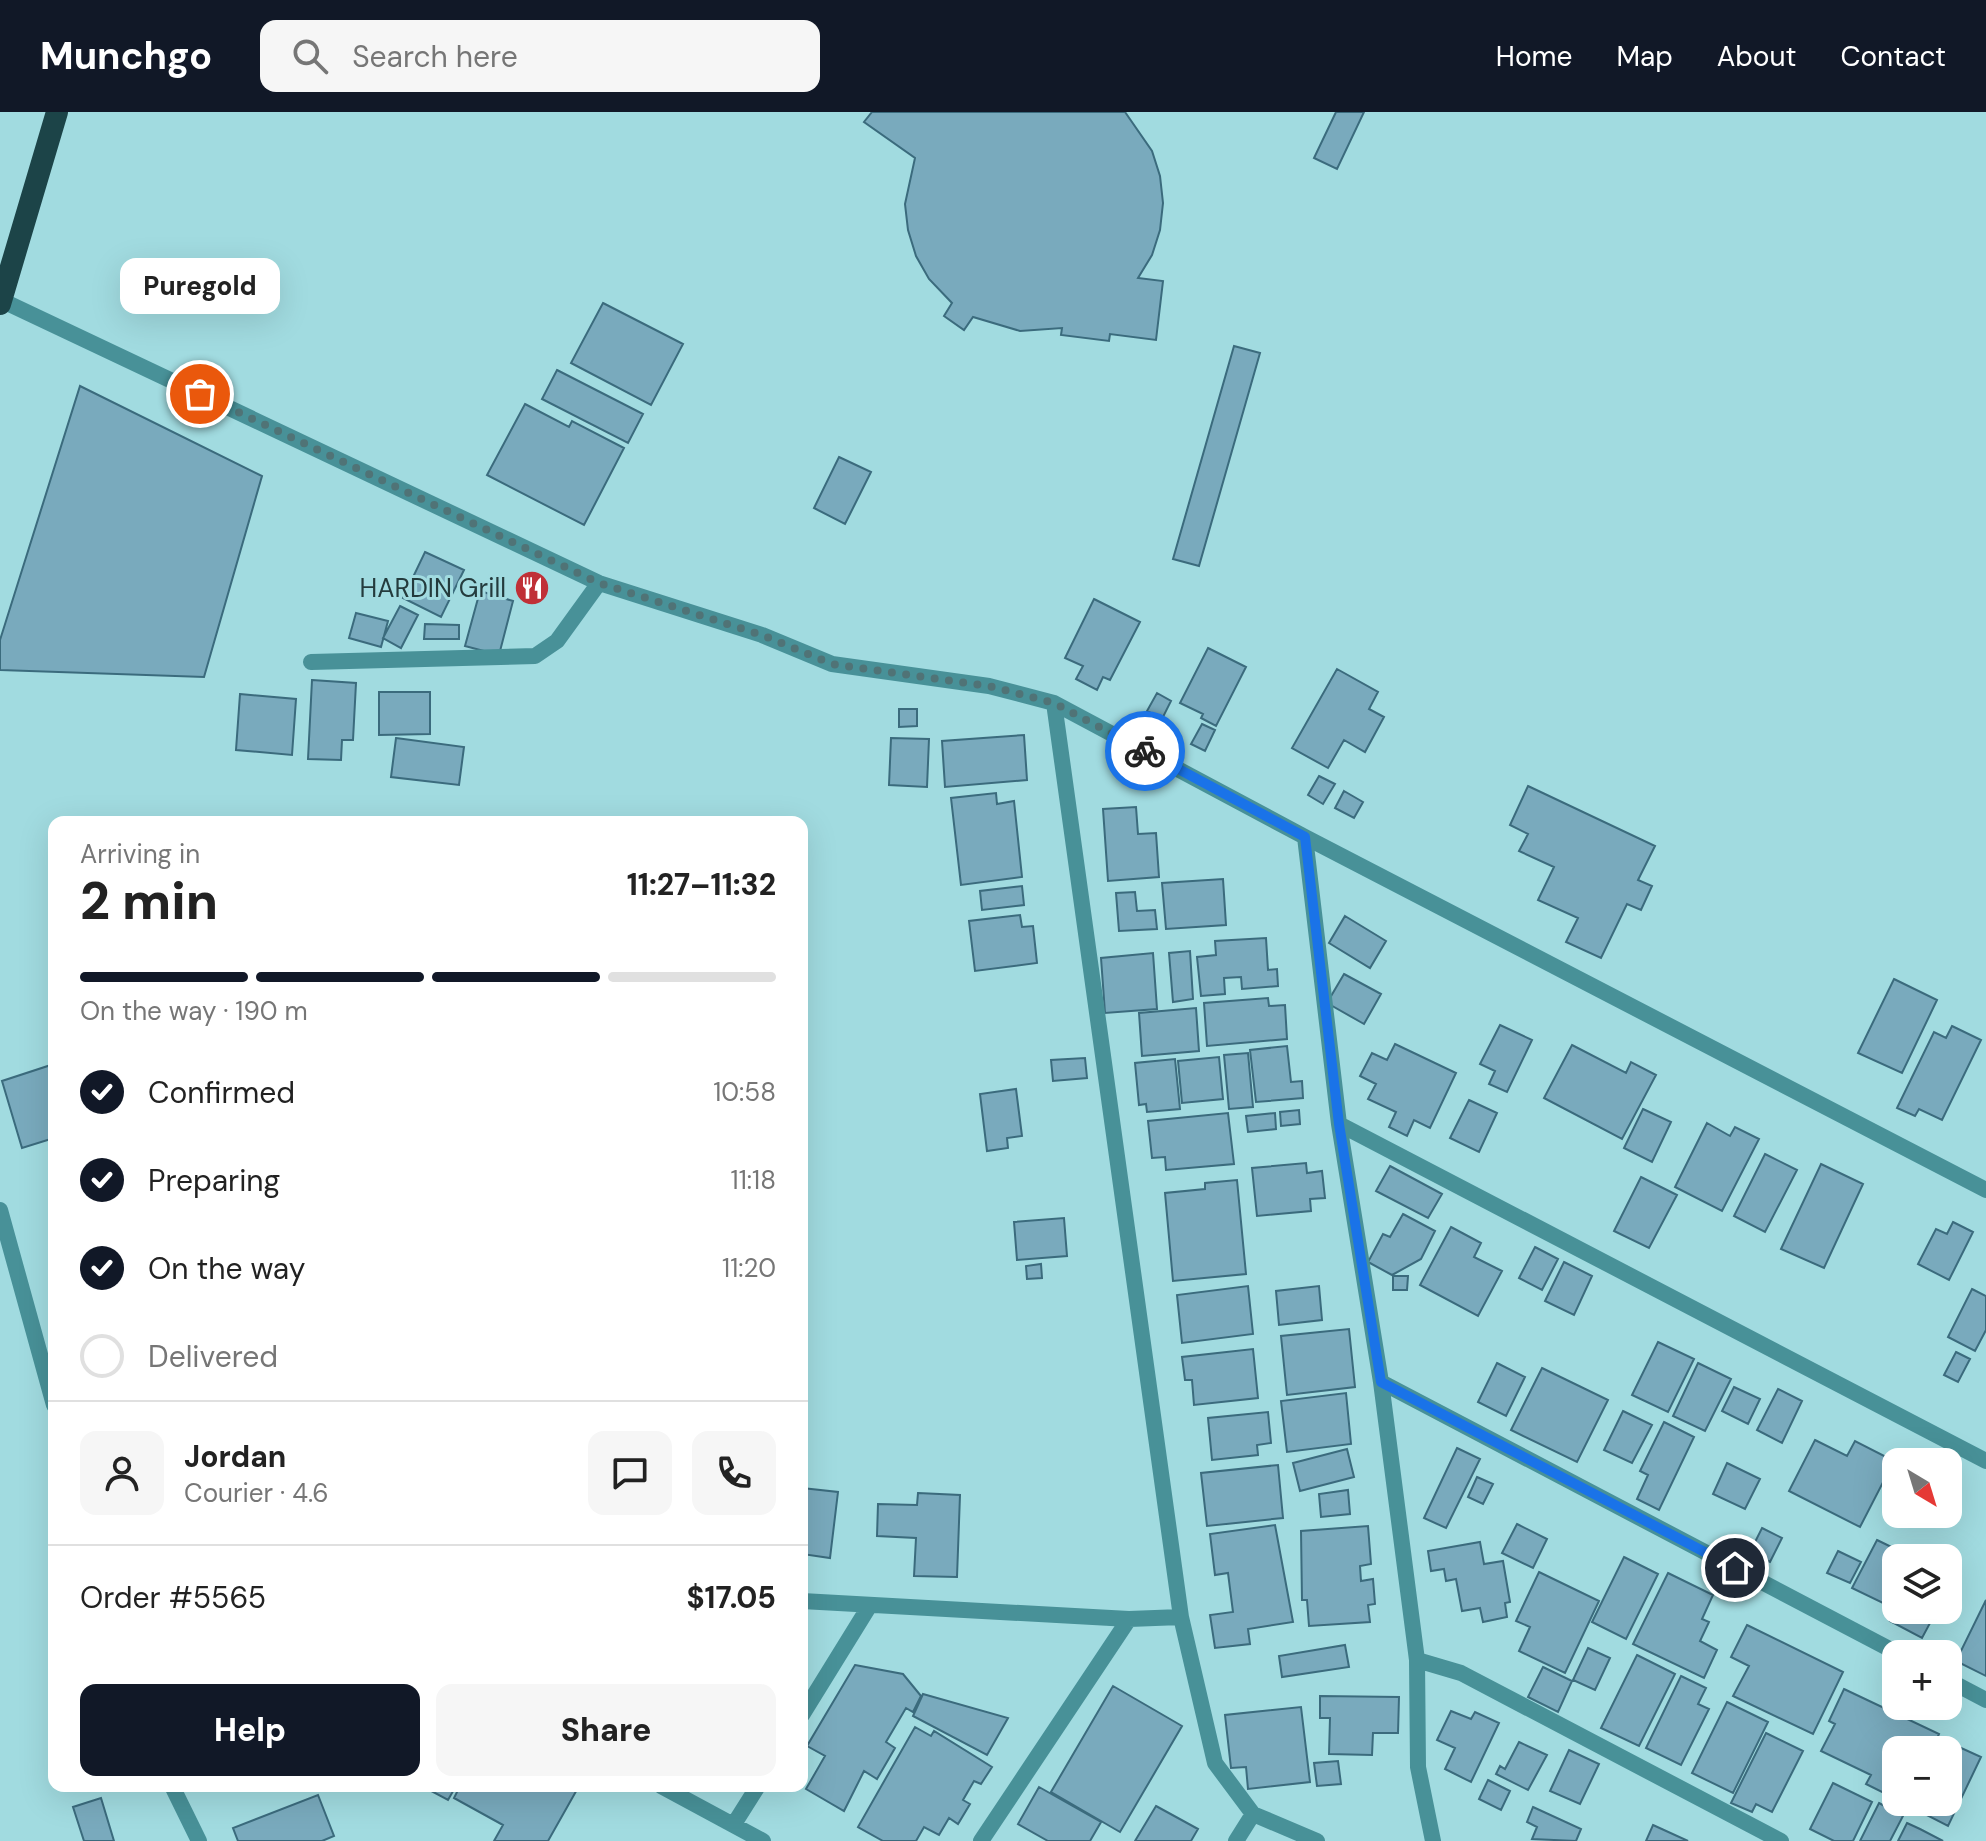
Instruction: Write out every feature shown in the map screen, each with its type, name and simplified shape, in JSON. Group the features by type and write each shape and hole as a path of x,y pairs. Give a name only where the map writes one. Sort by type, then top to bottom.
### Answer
{"highway":[{"path":"0,302 57,112"}],"street":[{"path":"0,302 599,583 762,635 832,664 989,686 1054,703 1305,837 1986,1190"},
{"path":"311,662 535,656 557,641 599,583"},
{"path":"1054,703 1181,1617 1215,1763 1253,1814 1317,1841"},
{"path":"1305,837 1339,1124 1381,1382 1417,1660 1418,1767 1433,1841"},
{"path":"1339,1124 1986,1461"},
{"path":"0,1210 48,1383"},
{"path":"1381,1382 1882,1645"},
{"path":"808,1601 1129,1619 1181,1617"},
{"path":"808,1705 870,1605"},
{"path":"981,1841 1129,1619"},
{"path":"1417,1660 1461,1673 1781,1841"},
{"path":"1962,1687 1986,1700"},
{"path":"175,1792 199,1841"},
{"path":"673,1792 763,1841"},
{"path":"734,1824 754,1792"},
{"path":"1236,1841 1253,1814"}],"building":[{"path":"872,112 1125,112 1152,151 1160,176 1163,203 1160,230 1152,255 1138,278 1163,281 1156,340 1110,334 1109,341 1061,335 1062,328 1020,331 973,317 964,330 944,316 952,303 929,279 916,256 908,230 905,204 915,158 864,122"},
{"path":"1336,112 1364,112 1337,169 1314,158"},
{"path":"603,303 683,344 651,405 571,363"},
{"path":"1234,346 1260,353 1199,566 1173,559"},
{"path":"557,370 643,414 628,443 542,399"},
{"path":"80,386 262,476 204,677 0,670 0,640"},
{"path":"525,404 569,427 572,421 624,448 584,525 487,475"},
{"path":"839,457 871,472 845,524 814,508"},
{"path":"425,552 464,570 441,617 403,598"},
{"path":"480,591 513,601 499,655 465,646"},
{"path":"1094,599 1140,622 1110,680 1103,677 1097,690 1076,679 1083,666 1065,658"},
{"path":"400,606 418,615 401,648 383,638"},
{"path":"356,613 388,621 381,647 349,638"},
{"path":"425,624 459,625 459,639 424,639"},
{"path":"1208,648 1246,667 1216,726 1201,718 1203,714 1180,703"},
{"path":"1337,669 1378,692 1369,709 1384,717 1365,752 1344,740 1328,768 1292,748"},
{"path":"312,680 356,683 353,740 342,740 341,760 308,759"},
{"path":"379,692 430,692 430,734 379,735"},
{"path":"1157,693 1171,701 1162,719 1147,711"},
{"path":"240,694 296,699 292,755 236,750"},
{"path":"899,709 917,709 917,726 899,727"},
{"path":"1202,724 1215,730 1205,751 1191,744"},
{"path":"1024,735 1027,780 945,787 942,741"},
{"path":"396,738 464,747 459,785 391,777"},
{"path":"891,738 929,739 927,787 889,785"},
{"path":"1319,776 1335,784 1323,804 1308,795"},
{"path":"1528,786 1655,846 1638,880 1652,886 1641,910 1627,904 1601,958 1566,942 1578,918 1538,900 1554,867 1519,851 1528,834 1510,825"},
{"path":"1344,791 1363,802 1354,818 1335,808"},
{"path":"996,793 997,804 1014,801 1022,877 961,885 951,798"},
{"path":"1136,807 1138,834 1156,833 1159,877 1108,881 1103,809"},
{"path":"1223,879 1226,925 1166,929 1162,883"},
{"path":"1022,886 1024,905 982,910 980,891"},
{"path":"1135,892 1137,911 1155,910 1157,929 1119,931 1116,893"},
{"path":"1020,915 1022,927 1033,926 1037,963 975,971 969,921"},
{"path":"1345,916 1386,941 1370,968 1329,943"},
{"path":"1266,938 1268,970 1277,969 1278,986 1242,989 1241,977 1224,978 1225,994 1201,996 1197,957 1216,955 1215,941"},
{"path":"1190,951 1193,999 1173,1002 1169,953"},
{"path":"1153,953 1157,1009 1105,1013 1101,958"},
{"path":"1344,974 1381,994 1364,1024 1327,1003"},
{"path":"1894,979 1937,1000 1902,1073 1858,1053"},
{"path":"1268,998 1269,1006 1285,1005 1287,1039 1207,1046 1204,1003"},
{"path":"1196,1008 1199,1051 1142,1056 1139,1013"},
{"path":"1500,1025 1532,1040 1507,1092 1489,1084 1495,1071 1480,1064"},
{"path":"1952,1026 1981,1040 1942,1120 1919,1109 1915,1116 1897,1108 1934,1032 1946,1038"},
{"path":"1395,1044 1456,1073 1430,1128 1414,1120 1407,1136 1389,1127 1396,1112 1368,1099 1376,1084 1360,1076 1372,1053 1387,1060"},
{"path":"1572,1045 1626,1073 1631,1062 1656,1075 1622,1139 1544,1098"},
{"path":"1287,1046 1291,1082 1302,1081 1303,1098 1256,1102 1250,1050"},
{"path":"1248,1053 1253,1107 1229,1109 1224,1055"},
{"path":"1219,1057 1223,1099 1182,1103 1178,1061"},
{"path":"1085,1058 1087,1078 1053,1081 1051,1060"},
{"path":"1175,1059 1180,1109 1147,1112 1146,1104 1139,1105 1135,1063"},
{"path":"48,1066 48,1140 22,1148 2,1081"},
{"path":"1016,1089 1022,1136 1007,1138 1008,1148 987,1151 980,1094"},
{"path":"1469,1100 1497,1113 1479,1152 1450,1138"},
{"path":"1643,1109 1671,1122 1652,1162 1624,1148"},
{"path":"1299,1110 1300,1124 1281,1126 1280,1112"},
{"path":"1228,1113 1234,1164 1166,1170 1165,1157 1152,1158 1148,1121"},
{"path":"1275,1113 1276,1129 1248,1132 1246,1116"},
{"path":"1707,1123 1730,1136 1735,1127 1759,1139 1722,1211 1675,1187"},
{"path":"1765,1154 1797,1170 1765,1232 1734,1216"},
{"path":"1306,1163 1307,1173 1322,1171 1325,1198 1310,1199 1311,1211 1257,1216 1252,1168"},
{"path":"1821,1164 1863,1184 1824,1268 1781,1249"},
{"path":"1390,1166 1442,1194 1428,1218 1376,1191"},
{"path":"1641,1177 1677,1195 1649,1248 1614,1231"},
{"path":"1237,1180 1246,1274 1173,1281 1165,1193 1205,1189 1205,1183"},
{"path":"1403,1214 1435,1231 1421,1259 1392,1275 1368,1262 1383,1234 1390,1237"},
{"path":"1064,1218 1067,1256 1017,1260 1014,1222"},
{"path":"1953,1222 1973,1232 1949,1280 1918,1264 1936,1229 1947,1234"},
{"path":"1451,1227 1481,1243 1474,1257 1502,1271 1478,1316 1420,1285"},
{"path":"1535,1247 1558,1259 1542,1290 1519,1278"},
{"path":"1564,1262 1592,1276 1574,1315 1545,1301"},
{"path":"1041,1264 1042,1278 1027,1279 1026,1266"},
{"path":"1393,1276 1408,1276 1407,1290 1393,1290"},
{"path":"1248,1286 1253,1334 1182,1343 1177,1295"},
{"path":"1319,1286 1322,1320 1279,1325 1276,1291"},
{"path":"1972,1289 1986,1296 1986,1330 1975,1351 1948,1337"},
{"path":"1349,1329 1355,1387 1287,1395 1281,1336"},
{"path":"1658,1342 1694,1359 1668,1412 1632,1395"},
{"path":"1253,1349 1258,1398 1194,1405 1192,1380 1185,1380 1182,1357"},
{"path":"1956,1352 1970,1359 1958,1382 1944,1375"},
{"path":"1497,1363 1525,1377 1506,1416 1478,1402"},
{"path":"1698,1363 1731,1379 1705,1431 1673,1416"},
{"path":"1542,1368 1608,1400 1577,1462 1511,1430"},
{"path":"1734,1387 1760,1399 1748,1424 1722,1411"},
{"path":"1778,1389 1802,1401 1782,1443 1757,1430"},
{"path":"1346,1393 1351,1444 1287,1452 1281,1401"},
{"path":"1623,1411 1652,1425 1632,1463 1604,1450"},
{"path":"1268,1412 1271,1443 1257,1445 1258,1455 1212,1460 1208,1418"},
{"path":"1664,1422 1694,1437 1659,1510 1637,1499 1648,1475 1640,1471"},
{"path":"1815,1440 1847,1456 1855,1441 1882,1455 1882,1484 1860,1527 1789,1491"},
{"path":"1457,1448 1480,1459 1446,1528 1424,1518"},
{"path":"1347,1449 1354,1477 1300,1491 1293,1463"},
{"path":"1727,1463 1760,1479 1745,1509 1713,1494"},
{"path":"1278,1465 1283,1518 1207,1526 1201,1473"},
{"path":"1477,1477 1493,1484 1483,1504 1468,1497"},
{"path":"808,1489 838,1492 830,1558 808,1555"},
{"path":"1348,1490 1350,1514 1321,1517 1319,1494"},
{"path":"918,1493 960,1495 957,1577 914,1576 916,1538 877,1536 878,1504 917,1505"},
{"path":"1517,1524 1547,1539 1533,1568 1502,1553"},
{"path":"1275,1525 1293,1622 1248,1629 1250,1644 1215,1648 1210,1615 1233,1612 1228,1573 1215,1575 1210,1534"},
{"path":"1368,1526 1371,1564 1360,1566 1361,1581 1373,1579 1375,1604 1368,1605 1370,1622 1309,1626 1307,1600 1302,1600 1301,1531"},
{"path":"1762,1528 1782,1538 1770,1562 1750,1552"},
{"path":"1877,1540 1885,1544 1882,1544 1882,1603 1852,1588"},
{"path":"1480,1542 1484,1564 1503,1561 1510,1602 1505,1603 1507,1617 1483,1622 1480,1608 1462,1611 1456,1579 1446,1581 1444,1569 1431,1571 1428,1551"},
{"path":"1838,1551 1861,1562 1850,1583 1827,1573"},
{"path":"1624,1557 1658,1574 1626,1639 1592,1622"},
{"path":"1539,1572 1599,1601 1565,1673 1519,1651 1530,1627 1516,1621"},
{"path":"1668,1573 1713,1595 1702,1619 1709,1622 1700,1641 1717,1650 1704,1678 1633,1644"},
{"path":"1986,1600 1986,1676 1962,1664 1962,1649"},
{"path":"1896,1624 1930,1624 1922,1638"},
{"path":"1747,1625 1843,1672 1813,1734 1733,1696 1749,1666 1731,1657"},
{"path":"1345,1645 1349,1667 1282,1677 1279,1656"},
{"path":"1588,1648 1610,1658 1595,1690 1573,1680"},
{"path":"1637,1655 1675,1674 1639,1746 1601,1728"},
{"path":"855,1665 903,1674 921,1696 913,1712 906,1708 886,1742 895,1748 877,1779 864,1771 844,1811 808,1790 825,1756 808,1744"},
{"path":"1543,1667 1572,1681 1558,1712 1528,1697"},
{"path":"1681,1676 1706,1688 1698,1704 1709,1709 1681,1765 1646,1748"},
{"path":"1113,1686 1182,1726 1120,1832 1051,1792"},
{"path":"1844,1689 1882,1707 1882,1720 1909,1720 1939,1734 1882,1736 1882,1792 1866,1784 1871,1775 1821,1751 1835,1724 1829,1721"},
{"path":"923,1694 1008,1718 987,1755 913,1716"},
{"path":"1320,1696 1399,1697 1398,1733 1373,1733 1372,1755 1329,1754 1330,1718 1320,1718"},
{"path":"1727,1702 1768,1722 1733,1793 1692,1773"},
{"path":"1301,1707 1310,1782 1248,1789 1246,1767 1231,1768 1225,1715"},
{"path":"1451,1711 1471,1719 1475,1712 1499,1723 1471,1782 1445,1769 1455,1748 1437,1740"},
{"path":"915,1727 931,1736 934,1731 992,1767 981,1784 974,1781 963,1800 970,1804 958,1824 949,1818 939,1835 924,1827 916,1841 883,1841 858,1827"},
{"path":"1766,1733 1803,1751 1772,1812 1756,1804 1752,1812 1731,1803"},
{"path":"1519,1742 1547,1755 1528,1790 1496,1774 1500,1766 1505,1769"},
{"path":"1962,1748 1981,1757 1962,1797"},
{"path":"1569,1750 1599,1764 1580,1804 1550,1791"},
{"path":"1338,1761 1341,1784 1317,1786 1314,1763"},
{"path":"1488,1780 1510,1791 1501,1810 1479,1799"},
{"path":"1833,1783 1872,1802 1853,1841 1834,1841 1810,1829"},
{"path":"1039,1787 1101,1822 1090,1841 1048,1841 1018,1824"},
{"path":"433,1792 453,1792 448,1800"},
{"path":"457,1792 576,1792 548,1841 494,1841 503,1825 454,1798"},
{"path":"318,1795 334,1836 322,1841 238,1841 233,1828"},
{"path":"101,1798 114,1841 84,1841 73,1807"},
{"path":"1879,1803 1882,1805 1882,1816 1903,1816 1890,1841 1860,1841"},
{"path":"1156,1806 1198,1829 1191,1841 1135,1841"},
{"path":"1533,1807 1581,1829 1576,1841 1532,1839 1537,1827 1527,1822"},
{"path":"1929,1816 1953,1816 1948,1826"},
{"path":"1907,1823 1920,1829 1943,1841 1898,1841"},
{"path":"1653,1825 1688,1841 1646,1841"}],"way so far":[{"path":"200,394 599,583 762,635 832,664 989,686 1054,703 1145,751"}],"place":[{"name":"Puregold","path":"200,394"},
{"name":"HARDIN Grill","path":"532,588"}],"route":[{"path":"1145,751 1305,837 1339,1124 1381,1382 1735,1568"}]}
